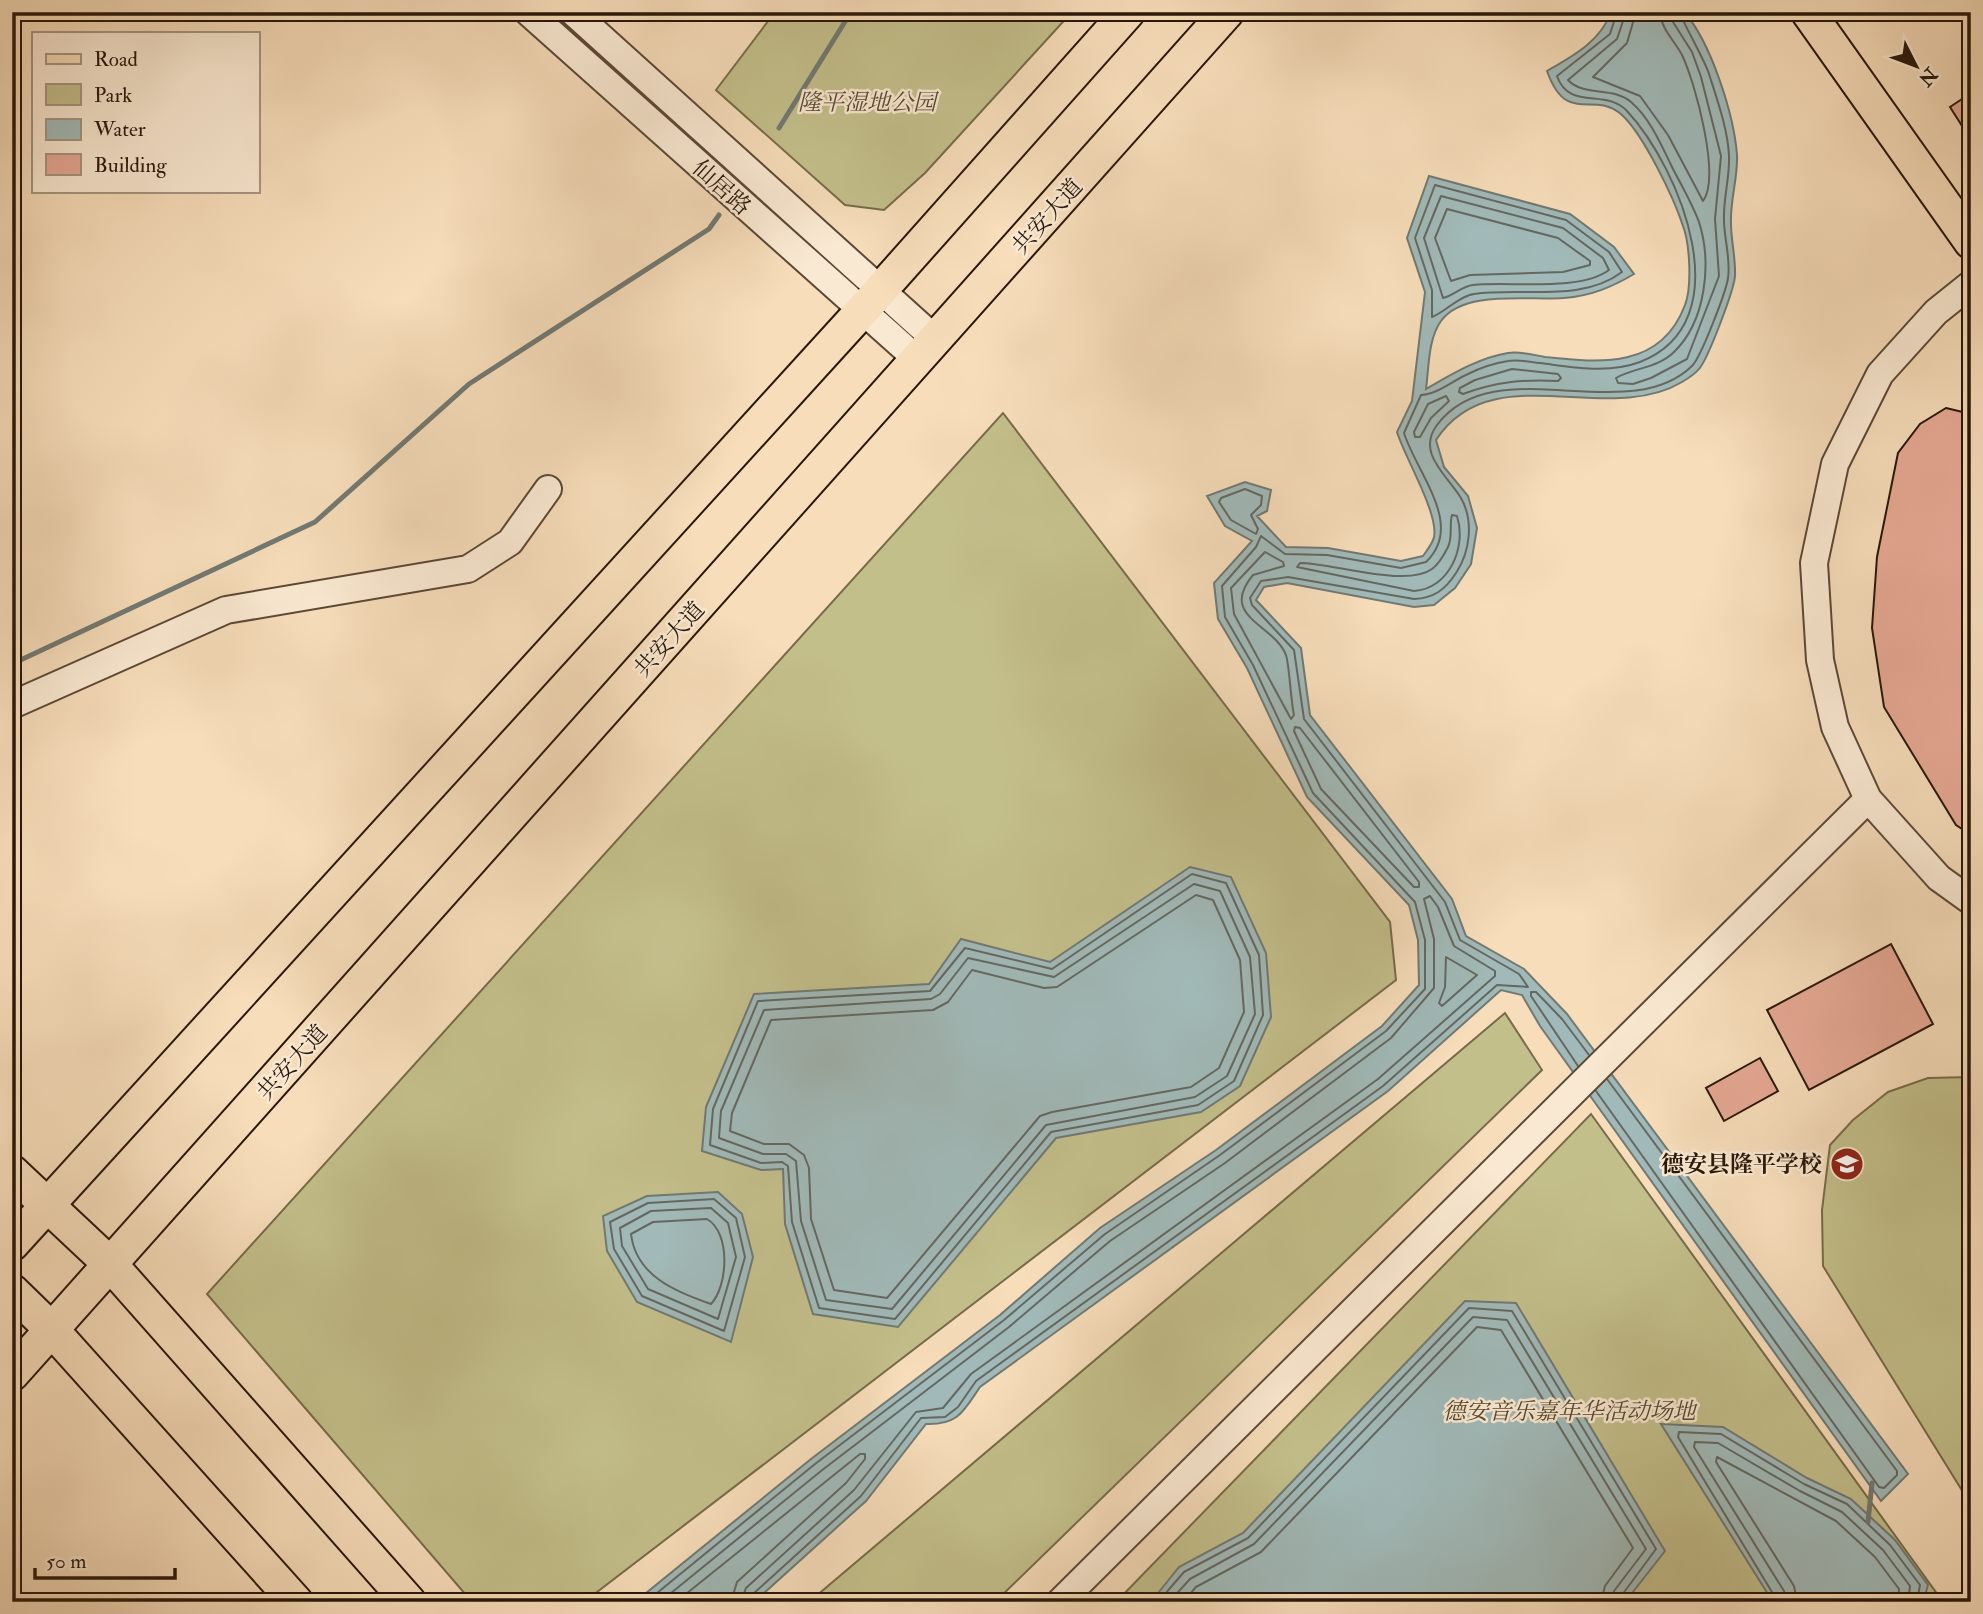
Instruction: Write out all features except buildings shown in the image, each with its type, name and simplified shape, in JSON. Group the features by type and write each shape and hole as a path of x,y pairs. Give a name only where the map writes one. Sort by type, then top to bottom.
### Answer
{"main road":[{"path":"12,1244 871,301 1128,12"},
{"name":"共安大道","path":"12,1374 1227,12"},
{"path":"1808,12 1971,243"},
{"path":"12,1172 111,1265 409,1602"},
{"path":"12,1291 52,1330 296,1602"}],"street":[{"name":"仙居路","path":"528,12 927,350"},
{"name":"仙居路","path":"573,12 871,301"},
{"path":"1971,284 1936,312 1880,374 1835,464 1814,563 1820,660 1835,727 1868,799 1940,878 1971,901"},
{"path":"12,705 226,610 468,569 510,542 548,489"},
{"path":"1060,1602 1868,799"}],"green space":[{"name":"隆平湿地公园","path":"775,12 1072,12 925,173 884,210 845,205 716,90"},
{"path":"1003,413 1390,922 1396,980 584,1602 472,1602 207,1294"},
{"path":"1505,1013 1542,1070 995,1602 809,1602"},
{"path":"1971,1077 1971,1505 1823,1266 1822,1210 1830,1145 1853,1120 1888,1092 1928,1078"},
{"name":"德安音乐嘉年华活动场地","path":"1591,1114 1943,1602 1116,1602"}],"water":[{"path":"1611,12 1684,12 1703,41 1726,100 1737,155 1731,218 1735,276 1726,309 1703,363 1684,381 1652,394 1620,398 1518,396 1487,401 1459,415 1436,440 1444,467 1468,496 1477,528 1471,564 1455,588 1434,605 1414,607 1287,583 1264,587 1256,600 1301,648 1310,715 1452,899 1466,936 1524,969 1567,1014 1908,1474 1881,1501 1540,1026 1522,995 1501,990 1388,1091 980,1387 959,1415 946,1422 926,1424 866,1501 754,1602 635,1602 811,1459 1000,1315 1100,1228 1216,1150 1382,1026 1419,985 1418,940 1409,905 1307,797 1247,668 1218,619 1214,583 1252,541 1225,526 1207,496 1245,482 1271,490 1267,511 1257,516 1286,547 1328,548 1401,561 1423,556 1428,549 1434,537 1431,515 1397,432 1412,401 1425,292 1407,238 1429,176 1570,214 1614,247 1634,274 1609,287 1583,295 1481,300 1451,311 1441,321 1434,336 1426,389 1455,372 1508,353 1587,360 1627,357 1645,351 1661,341 1674,326 1687,297 1689,254 1683,226 1673,200 1639,136 1622,115 1601,105 1572,103 1563,98 1547,71 1593,39"},
{"path":"1190,867 1231,877 1266,953 1271,1017 1240,1086 1201,1112 1056,1138 898,1327 813,1314 785,1224 783,1169 761,1170 702,1151 706,1107 754,994 929,984 961,939 1050,962"},
{"path":"718,1192 742,1214 753,1257 731,1342 637,1302 607,1251 603,1216 647,1196"},
{"path":"1465,1301 1516,1303 1665,1551 1625,1602 1151,1602 1179,1567 1243,1533"},
{"path":"1661,1424 1723,1427 1807,1478 1851,1499 1895,1540 1928,1585 1923,1602 1773,1602"}],"waterway":[{"path":"779,128 851,12"},
{"path":"12,664 315,522 469,384 709,229 719,215"},
{"path":"1868,1522 1872,1483"}],"place":[{"name":"德安县隆平学校","path":"1847,1164"}]}
